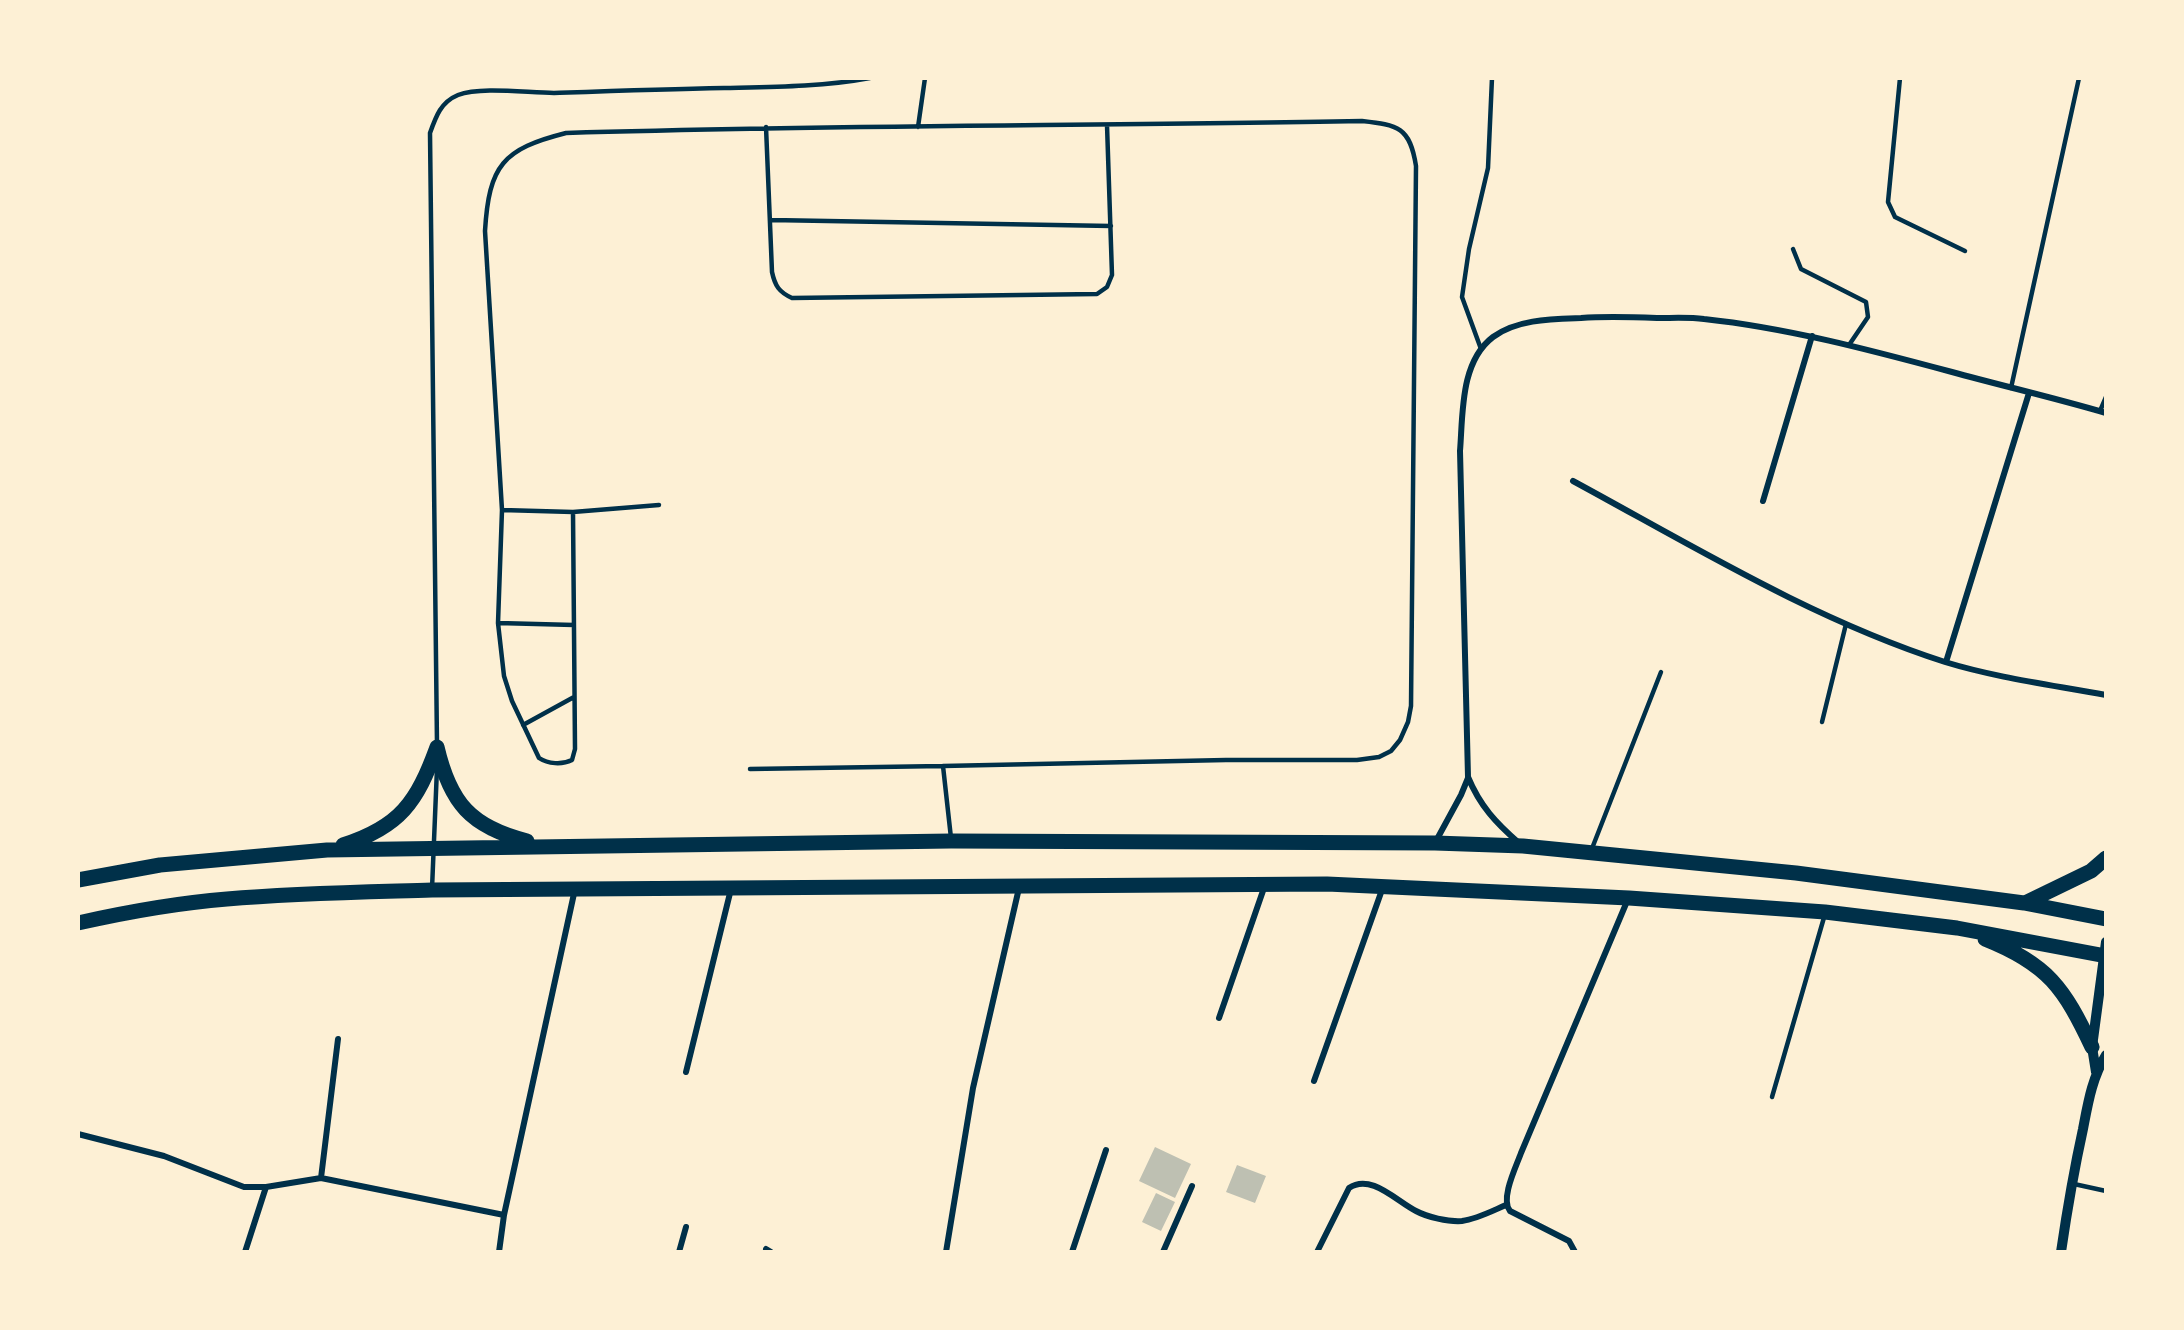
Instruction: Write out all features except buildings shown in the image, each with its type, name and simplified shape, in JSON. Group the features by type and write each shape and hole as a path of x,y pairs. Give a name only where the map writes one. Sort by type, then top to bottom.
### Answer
{"main road":[{"path":"437,747 449,788 464,808 483,824 504,835 545,846"},
{"path":"327,850 367,838 393,822 414,800 437,747"},
{"path":"78,880 160,865 327,850 951,841 1435,843 1523,846 1796,873 2024,903 2106,919"},
{"path":"2024,903 2091,871 2106,858"},
{"path":"78,923 225,899 432,890 1327,884 1629,898 1826,912 1958,927 2105,951"},
{"path":"1958,927 1999,944 2037,966 2054,981 2074,1008 2092,1047"}],"street":[{"path":"1523,846 1488,815 1476,797 1468,777 1460,451 1464,400 1473,365 1481,349 1493,337 1507,329 1528,323 1600,317 1702,318 1812,336 2103,412"},
{"path":"1763,501 1812,336"},
{"path":"1946,662 2029,393"},
{"path":"1573,481 1758,580 1846,624 1946,662 2106,695"},
{"path":"1435,843 1468,777"},
{"path":"1218,1018 1265,884"},
{"path":"946,1252 973,1088 1019,886"},
{"path":"1314,1081 1383,886"},
{"path":"686,1072 731,888"},
{"path":"499,1252 504,1215 575,889"},
{"path":"1575,1252 1569,1241 1510,1211 1506,1205 1506,1196 1521,1153 1629,898"},
{"path":"2096,1072 2092,1047 2105,951"},
{"path":"321,1178 338,1039"},
{"path":"2061,1252 2071,1183 2096,1072 2106,1056"},
{"path":"78,1134 164,1156 244,1187 266,1187 321,1178 504,1215"},
{"path":"1072,1252 1106,1150"},
{"path":"1317,1252 1349,1188 1356,1184 1366,1183 1417,1212 1445,1219 1461,1221 1506,1205"},
{"path":"1163,1252 1192,1186"},
{"path":"245,1252 266,1187"},
{"path":"679,1252 686,1227"}],"lane":[{"path":"432,890 437,747 430,133 438,111 447,100 461,93 478,91 551,93 800,86 870,78"},
{"path":"918,127 925,78"},
{"path":"1481,349 1462,297 1469,249 1488,168 1492,78"},
{"path":"1900,78 1888,202 1895,217 1965,251"},
{"path":"2011,388 2079,78"},
{"path":"573,512 575,749 574,756 569,762 564,763 542,760 536,753 504,676 498,623 502,510 485,231 487,203 491,182 500,166 515,153 535,141 566,133 766,127 1362,121 1398,127 1408,135 1416,166 1411,706 1408,722 1400,740 1391,751 1379,757 1357,759 750,769"},
{"path":"766,127 774,285 782,294 792,298 1097,294 1107,287 1112,274 1107,125"},
{"path":"771,220 1111,226"},
{"path":"1793,249 1801,269 1866,302 1868,317 1849,345"},
{"path":"2103,412 2106,397"},
{"path":"502,510 573,512 659,505"},
{"path":"498,623 573,625"},
{"path":"1822,722 1846,624"},
{"path":"1590,854 1661,672"},
{"path":"523,725 574,697"},
{"path":"943,766 951,841"},
{"path":"1772,1097 1826,912"},
{"path":"2071,1183 2106,1191"}]}
